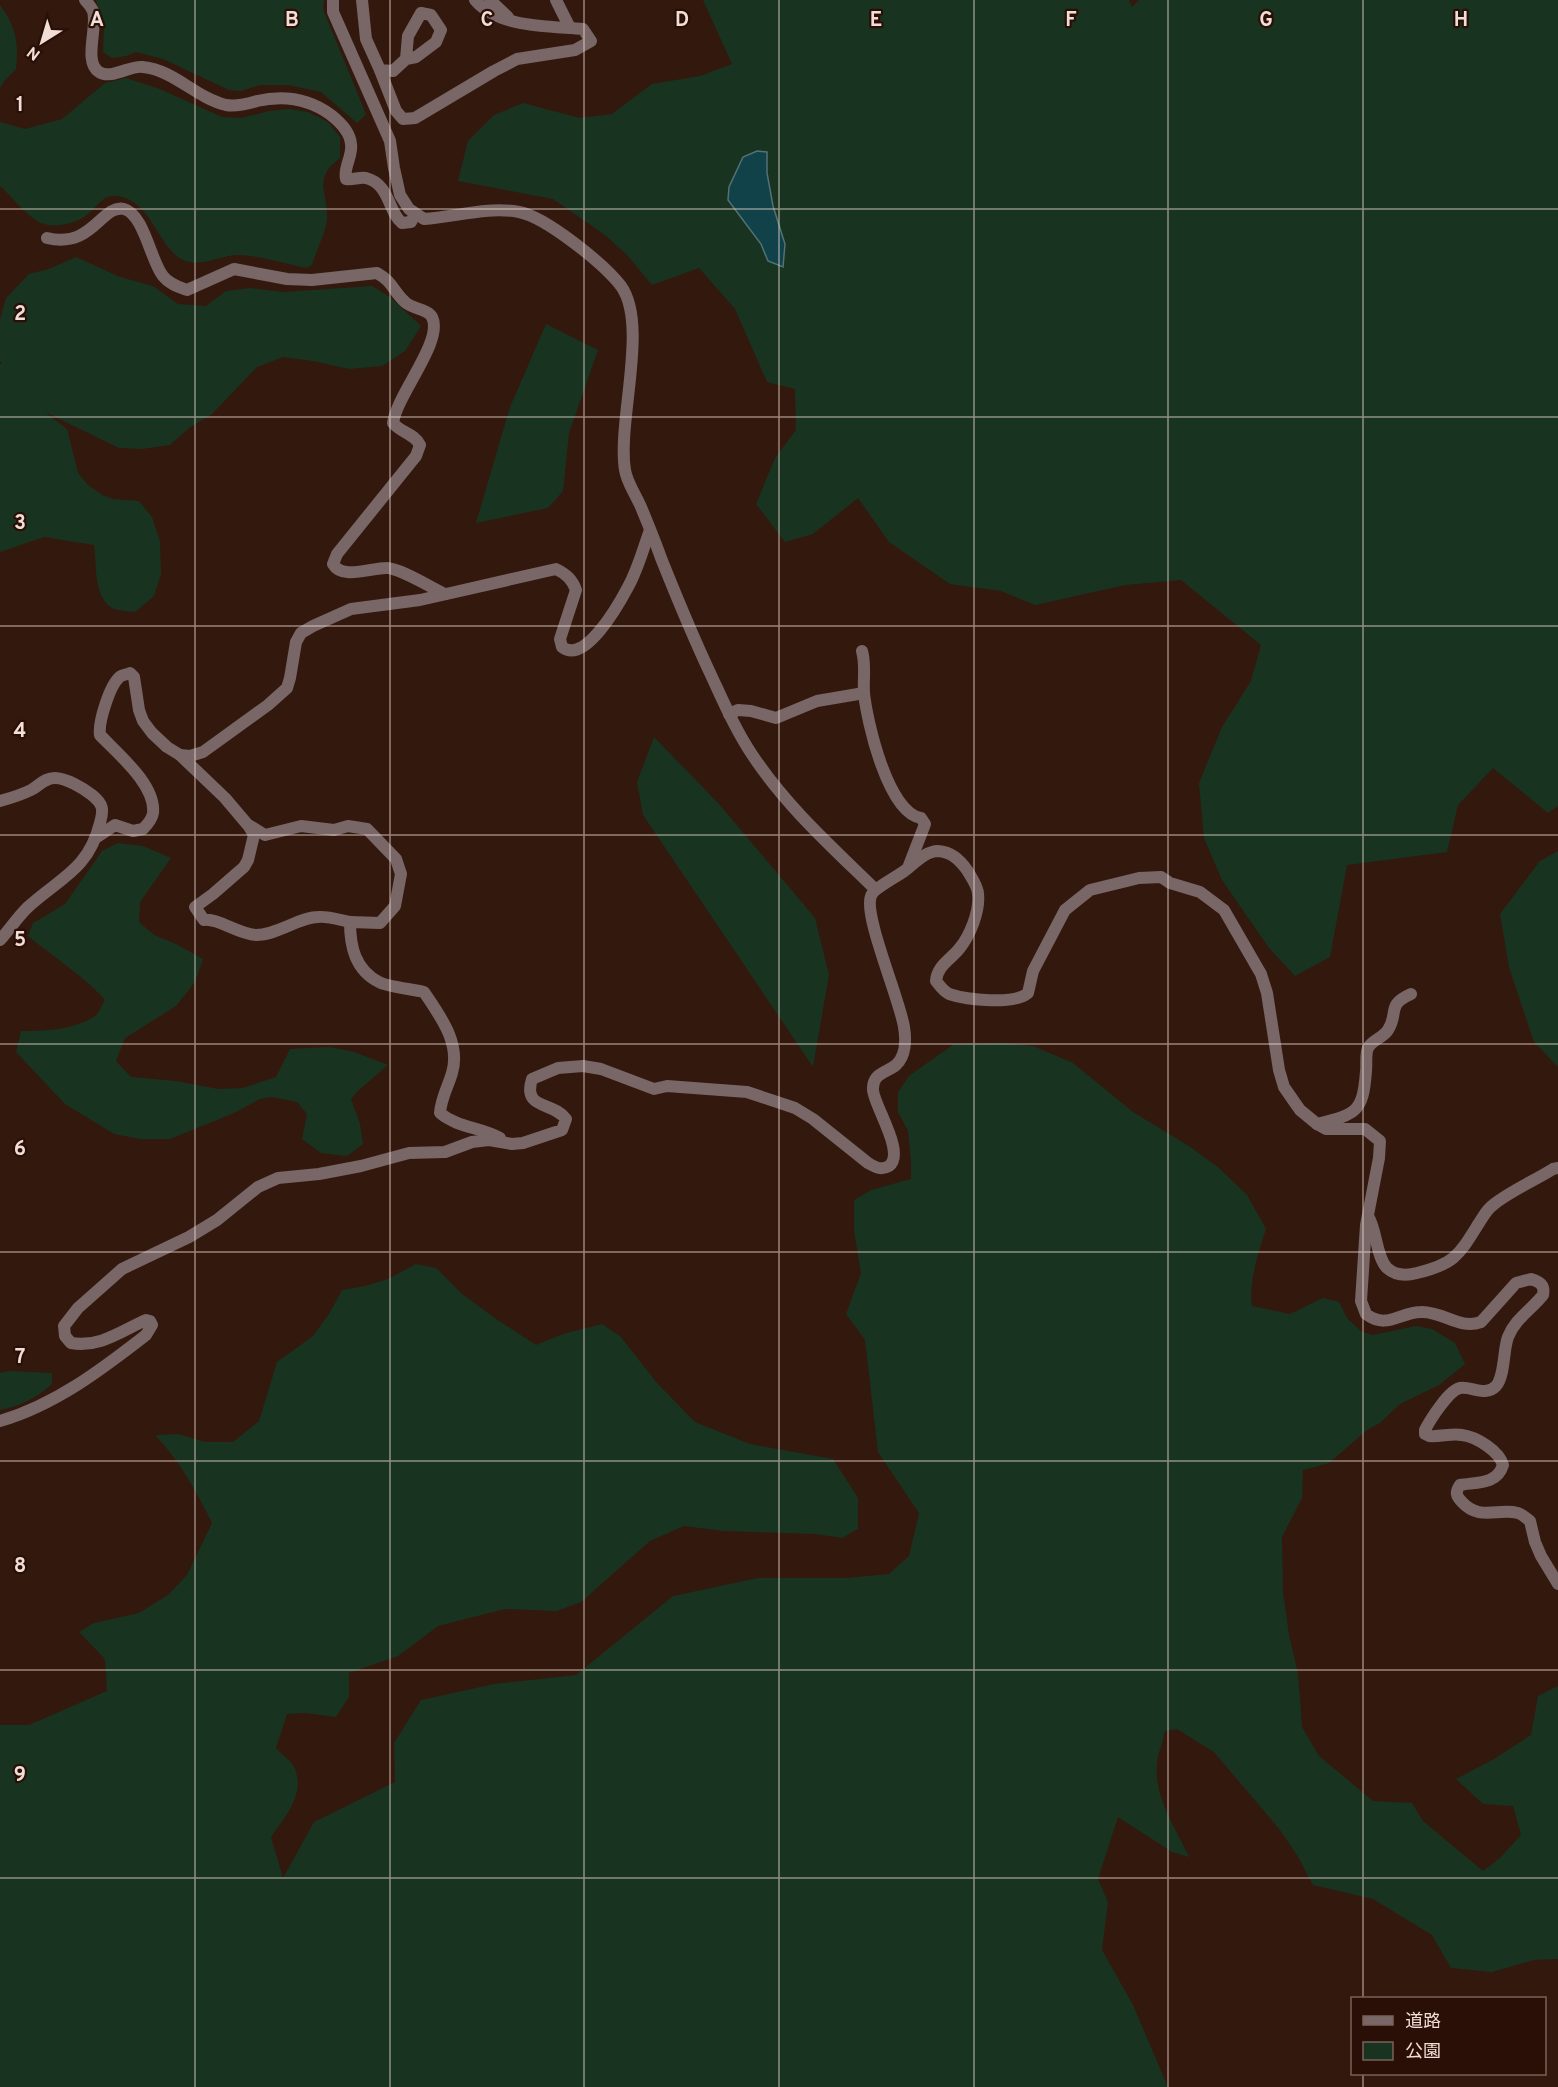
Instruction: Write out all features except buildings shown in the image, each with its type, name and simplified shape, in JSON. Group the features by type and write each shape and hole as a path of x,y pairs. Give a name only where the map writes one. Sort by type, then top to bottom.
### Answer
{"street":[{"path":"85,0 92,9 92,63 103,75 142,66 159,70 215,102 229,105 271,98 292,98 314,105 339,122 348,134 351,156 345,175 346,179 369,179 378,186 386,193 398,220 402,223 411,222 415,214"},
{"path":"333,0 333,12 390,141 400,195 409,209 424,219 498,211 520,212 566,238 593,258 621,287 627,297 633,326 624,435 625,472 684,615 729,714 753,757 822,840 875,889"},
{"path":"362,0 366,39 396,111 403,119 415,118 517,59 575,50 591,41 583,29 538,27 494,16 475,0"},
{"path":"490,0 512,20"},
{"path":"556,0 570,28"},
{"path":"380,70 393,71 406,59"},
{"path":"47,238 68,240 75,238 93,228 114,209 126,209 141,227 163,277 187,290 234,269 287,279 312,280 377,273 393,285 406,304 428,313 433,318 434,329 429,350 408,385 395,412 393,423 397,428 416,437 420,445 416,456 337,554 333,564 335,569 359,572 388,567 445,594"},
{"path":"180,755 190,756 203,752 268,705 287,687 296,642 301,633 351,609 420,600 556,569 565,573 573,582 576,590 560,639 562,647 573,651 583,648 597,634 629,585 650,530"},
{"path":"862,651 865,662 864,693 876,747 892,789 904,807 914,817 921,818 925,824 908,869"},
{"path":"97,837 115,825 133,831 143,829 150,822 153,812 147,790 136,770 100,735 99,728 103,711 116,681 122,675 130,673 134,677 143,721 152,733 180,755 225,798 254,835 248,860 213,894 195,906 204,920 212,919 227,927 258,935 317,916 350,922 380,923 395,906 401,874 396,859 367,830 348,826 334,830 301,826 265,835 247,824"},
{"path":"729,714 738,710 751,711 776,718 817,701 864,693"},
{"path":"0,801 34,789 45,780 56,778 88,792 100,801 104,810 97,837 75,871 26,910 0,940"},
{"path":"0,1421 21,1415 68,1392 146,1335 152,1325 146,1320 100,1342 79,1345 71,1343 64,1332 64,1326 78,1308 122,1269 189,1237 217,1220 258,1187 278,1178 319,1174 361,1166 409,1153 445,1152 472,1142 489,1140 512,1144 523,1143 562,1130 567,1119 561,1112 536,1102 530,1096 529,1088 532,1078 558,1068 583,1066 601,1069 654,1089 667,1086 708,1088 747,1092 769,1098 795,1108 813,1119 878,1169 886,1168 892,1163 894,1154 885,1119 873,1091 874,1081 879,1074 897,1064 905,1049 905,1039 899,1005 869,909 870,896 875,889 889,883 922,857 935,851 949,853 961,861 973,879 978,893 973,922 959,949 936,974 936,981 943,991 951,994 987,1000 1017,999 1028,993 1033,971 1065,910 1090,890 1139,878 1161,877 1170,883 1200,892 1224,910 1261,974 1267,993 1279,1070 1284,1087 1300,1110 1317,1124 1326,1129 1365,1129 1380,1141 1368,1215 1360,1301 1363,1310 1370,1317 1380,1321 1394,1320 1412,1313 1426,1312 1464,1325 1473,1324 1481,1322 1516,1283 1531,1279 1542,1284 1543,1295 1524,1313 1510,1333 1496,1386 1483,1391 1460,1388 1453,1392 1425,1430 1425,1434 1429,1436 1464,1435 1497,1454 1503,1466 1496,1478 1460,1485 1456,1491 1457,1496 1467,1508 1475,1511 1516,1512 1530,1521 1534,1542 1558,1584"},
{"path":"350,922 350,942 360,968 380,982 424,992 444,1023 455,1059 452,1074 441,1100 440,1113 450,1121 492,1134 512,1144"},
{"path":"1317,1124 1351,1113 1362,1102 1366,1053 1370,1045 1389,1029 1394,1008 1401,998 1411,994"},
{"path":"1368,1215 1374,1225 1382,1260 1389,1270 1396,1274 1407,1275 1428,1270 1454,1259 1493,1204 1552,1169 1558,1168"}],"green space":[{"path":"96,0 324,0 323,9 366,114 357,123 321,92 288,85 260,85 241,91 229,90 163,59 136,52 112,58 103,52 104,27"},
{"path":"703,0 1129,0 1132,7 1139,0 1558,0 1558,806 1548,813 1493,768 1458,805 1447,852 1347,865 1330,957 1295,976 1269,948 1222,880 1204,838 1199,783 1222,727 1251,681 1261,645 1181,580 1125,585 1035,605 1001,591 950,584 889,542 858,498 813,534 785,542 756,504 775,458 796,430 795,389 767,382 735,309 699,268 652,285 627,255 605,235 553,199 458,181 468,141 494,115 523,103 580,118 612,114 652,84 700,76 732,64"},
{"path":"0,5 13,28 17,50 16,69 0,88"},
{"path":"126,78 160,89 222,117 242,118 289,109 308,112 328,122 340,137 340,158 326,172 324,179 327,219 312,265 306,268 246,255 195,263 188,262 173,253 139,206 118,196 108,197 83,218 63,225 43,224 22,209 0,186 0,122 25,129 62,119 105,83"},
{"path":"76,257 120,277 153,286 178,304 206,306 226,291 250,288 284,292 372,286 390,297 421,326 405,351 382,366 349,369 283,357 257,367 212,414 189,428 170,445 142,449 119,448 45,412 67,429 78,473 88,485 102,495 113,499 139,501 152,517 160,541 161,574 154,596 135,612 112,608 106,603 97,579 94,545 44,537 0,552 0,364 2,364 0,361 0,319 6,298 29,274 49,269"},
{"path":"546,324 598,350 569,433 563,491 548,508 476,523 510,407"},
{"path":"654,737 719,804 815,918 829,975 813,1067 643,815 637,782"},
{"path":"118,843 143,846 171,858 140,902 139,922 154,935 203,959 195,982 176,1006 125,1038 116,1061 131,1077 176,1081 218,1089 243,1088 276,1077 290,1049 330,1047 354,1052 388,1065 351,1099 360,1124 363,1144 347,1156 321,1153 302,1139 307,1114 297,1102 272,1097 260,1099 234,1113 170,1139 140,1139 114,1134 65,1104 16,1052 21,1031 69,1027 87,1021 95,1016 105,1000 78,975 28,936 33,923 65,904 102,851"},
{"path":"1558,851 1558,1067 1534,1042 1509,967 1500,914 1540,861"},
{"path":"1003,1043 1033,1046 1073,1063 1133,1112 1189,1146 1219,1168 1247,1195 1266,1229 1253,1276 1252,1306 1290,1314 1323,1298 1339,1302 1347,1318 1362,1332 1373,1335 1416,1326 1432,1329 1455,1343 1465,1364 1439,1385 1400,1404 1380,1423 1367,1430 1329,1463 1303,1470 1302,1498 1282,1537 1283,1592 1289,1635 1298,1674 1302,1727 1319,1756 1373,1801 1412,1803 1423,1821 1483,1871 1500,1858 1521,1835 1513,1806 1483,1804 1456,1779 1494,1759 1531,1735 1538,1696 1558,1686 1558,1959 1534,1960 1492,1972 1451,1968 1432,1935 1373,1899 1313,1885 1280,1830 1214,1752 1177,1729 1165,1731 1158,1759 1158,1787 1189,1857 1172,1852 1118,1817 1098,1879 1108,1902 1102,1950 1133,2005 1168,2087 0,2087 0,1725 29,1725 107,1691 105,1659 79,1632 94,1623 139,1613 168,1595 187,1575 212,1523 187,1477 155,1435 178,1434 205,1442 233,1442 259,1421 277,1362 313,1336 329,1314 342,1290 388,1279 416,1264 436,1268 461,1293 536,1345 563,1334 602,1324 620,1336 657,1383 695,1422 750,1444 833,1459 858,1498 858,1529 842,1538 815,1534 724,1531 684,1526 650,1541 581,1602 557,1611 505,1609 438,1626 398,1656 349,1673 349,1697 336,1717 305,1713 287,1714 276,1748 294,1766 297,1779 292,1805 271,1837 283,1878 314,1822 395,1782 394,1743 421,1700 494,1684 576,1675 673,1596 758,1578 847,1578 889,1574 909,1556 919,1513 878,1452 865,1340 846,1314 861,1273 854,1231 854,1200 871,1190 911,1179 908,1131 898,1112 898,1092 909,1076 954,1044"},
{"path":"9,1371 52,1373 52,1384 28,1401 0,1410 0,1373"}],"water":[{"path":"757,151 767,152 767,173 773,206 785,244 783,267 768,261 761,244 728,200 729,187 743,157"}]}
